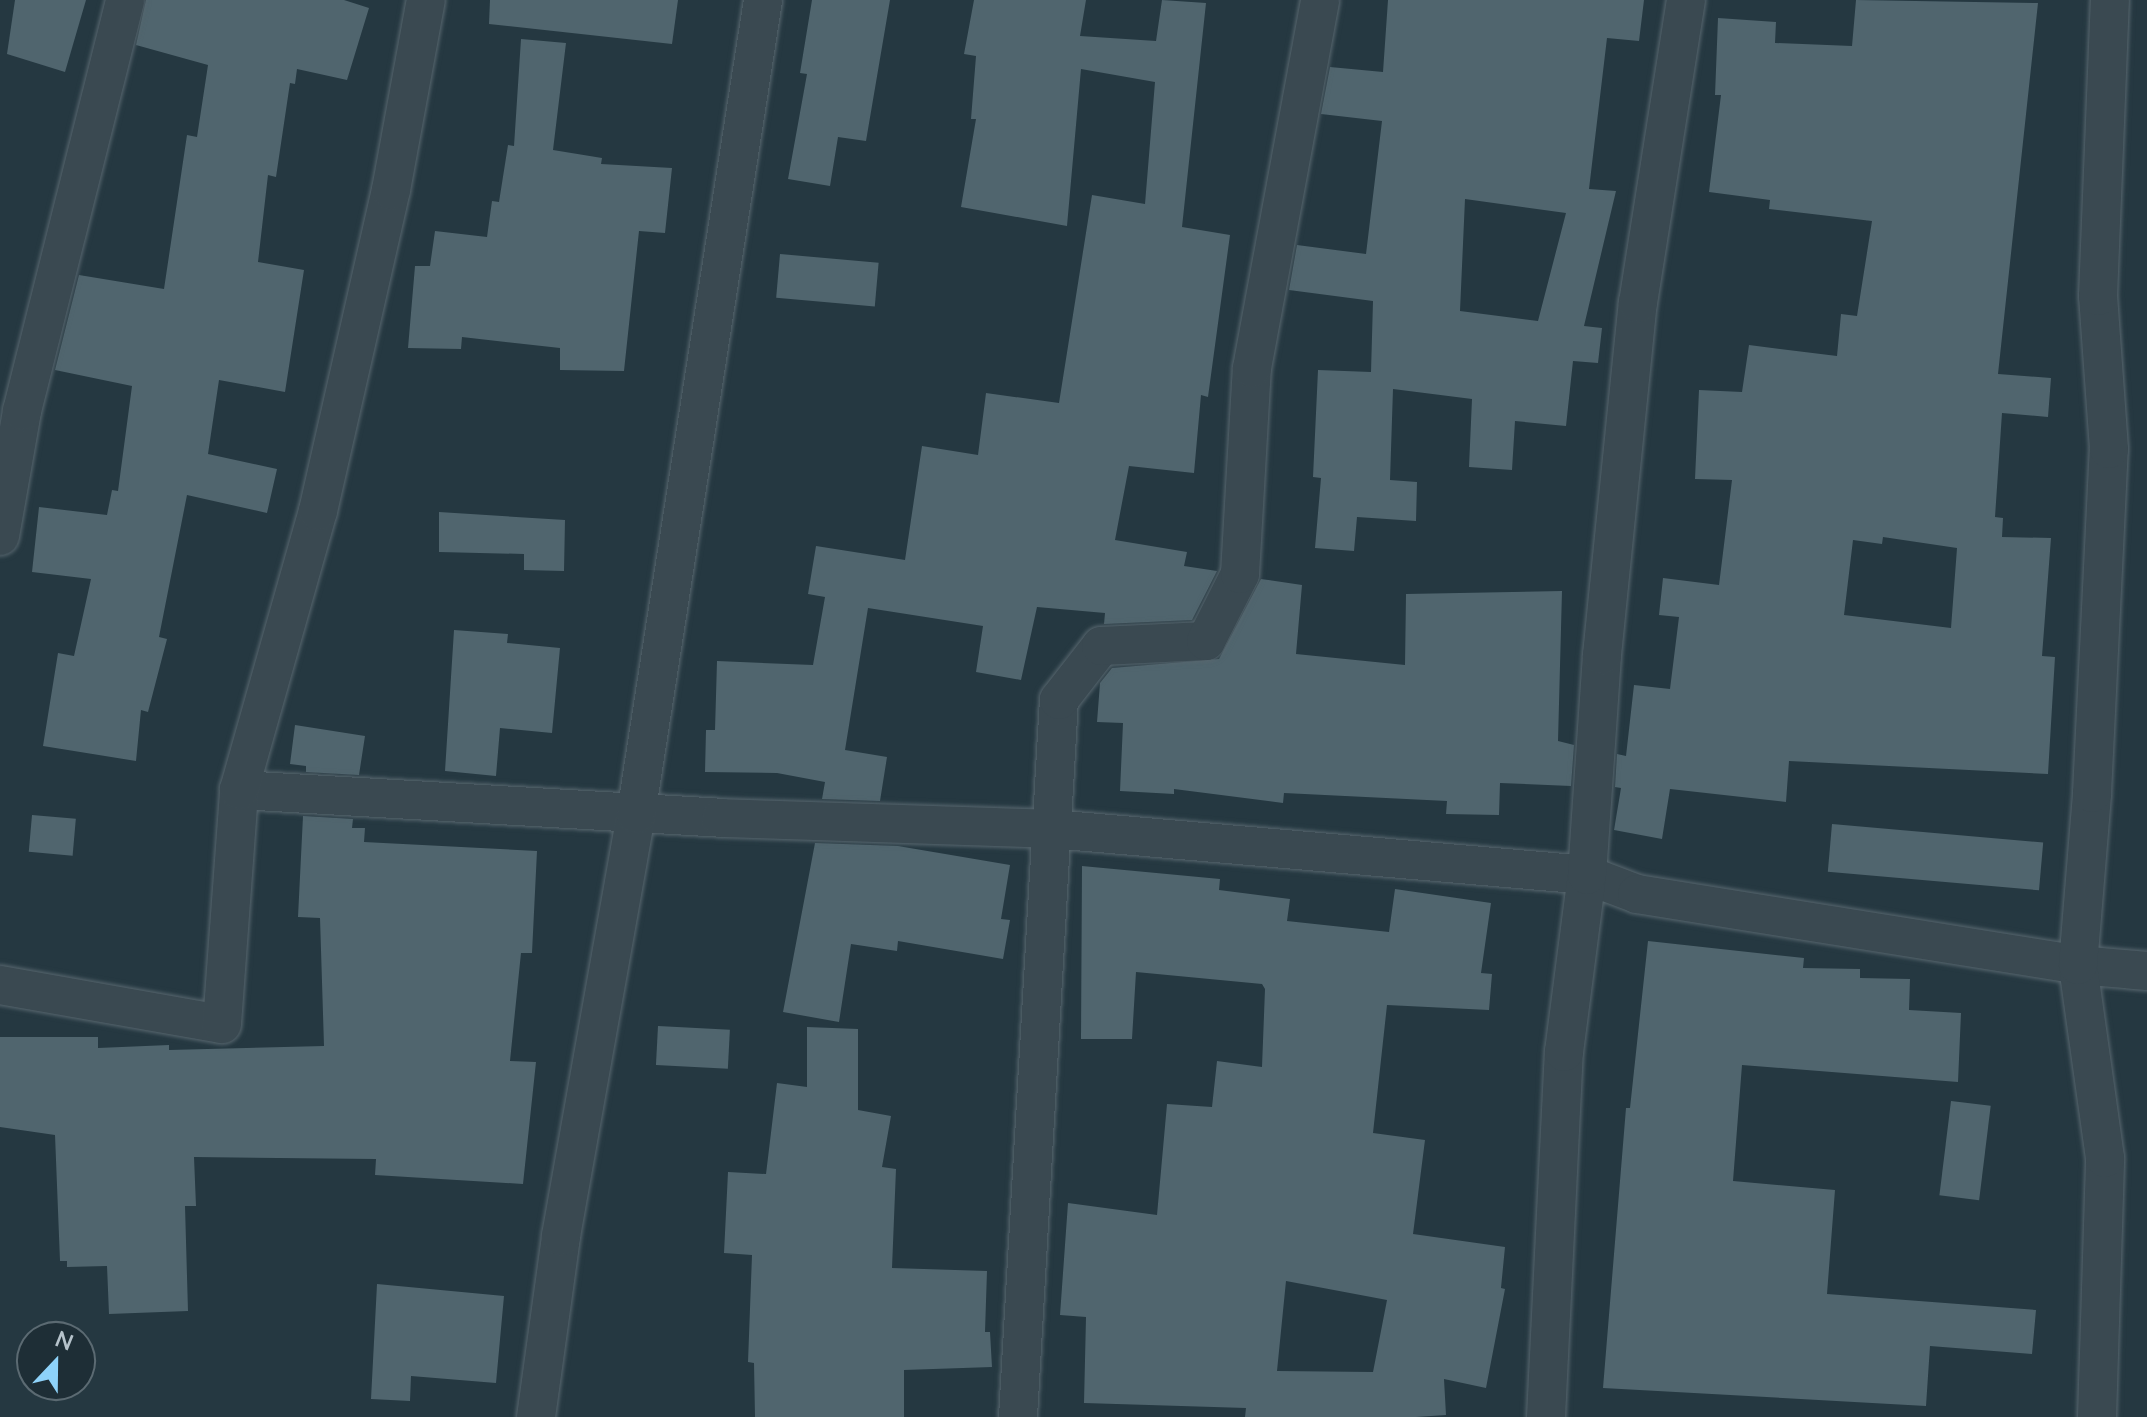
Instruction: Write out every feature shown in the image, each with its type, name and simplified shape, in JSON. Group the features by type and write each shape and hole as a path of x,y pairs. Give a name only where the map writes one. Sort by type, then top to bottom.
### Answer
{"street":[{"path":"0,536 7,474 125,0"},
{"path":"0,985 222,1024 239,790 318,511 391,190 426,0"},
{"path":"536,1417 561,1236 636,814 763,0"},
{"path":"1018,1417 1059,700 1101,646 1206,641 1240,574 1252,368 1320,0"},
{"path":"1546,1417 1564,1052 1587,875 1602,655 1638,303 1686,0"},
{"path":"2097,1417 2105,1158 2078,965 2092,793 2109,449 2098,296 2110,0"},
{"path":"239,790 636,814 1052,829 1587,875 1637,894 2078,965 2147,971"}],"building":[{"path":"15,0 86,0 65,72 7,54"},
{"path":"146,0 344,0 369,8 347,80 297,69 295,84 290,83 276,177 268,175 258,262 304,270 285,392 219,380 208,454 277,469 267,513 187,495 159,637 167,639 148,712 141,710 136,761 43,746 58,653 74,656 91,579 32,572 39,507 107,515 112,490 118,491 132,386 55,370 79,275 164,289 187,135 197,137 208,65 136,45"},
{"path":"490,0 678,0 672,44 489,24"},
{"path":"812,0 890,0 866,141 838,137 830,186 788,179 807,74 800,73"},
{"path":"974,0 1086,0 1080,36 1156,41 1162,0 1206,3 1182,227 1230,235 1208,397 1201,395 1194,473 1129,466 1115,540 1187,552 1184,566 1217,571 1192,620 1104,624 1105,613 1037,607 1021,680 976,672 983,626 868,608 845,750 887,757 880,801 822,799 825,782 777,773 705,772 706,730 715,730 717,661 813,665 825,597 808,594 816,546 905,560 922,446 978,455 986,393 1059,403 1092,195 1145,204 1155,82 1081,69 1067,226 961,207 976,119 971,119 976,56 964,54"},
{"path":"1388,0 1644,0 1639,41 1607,38 1589,189 1616,191 1584,326 1602,328 1598,363 1573,361 1566,426 1515,421 1512,470 1469,467 1472,399 1393,389 1390,480 1417,482 1416,521 1357,517 1354,551 1315,548 1321,478 1313,477 1318,370 1371,372 1373,301 1289,290 1297,245 1366,254 1382,121 1321,114 1330,67 1383,72","holes":["1465,199 1566,213 1538,321 1460,311"]},
{"path":"1856,0 2038,3 1998,374 2051,378 2048,417 2002,413 1995,517 2003,518 2002,537 2051,538 2042,656 2055,657 2048,774 1789,761 1786,802 1670,789 1662,839 1614,830 1621,788 1615,787 1617,754 1626,756 1634,685 1670,689 1679,617 1659,615 1663,578 1719,585 1732,480 1695,479 1699,390 1742,392 1749,345 1837,356 1841,314 1857,316 1872,221 1769,209 1770,200 1709,192 1721,95 1715,95 1718,18 1776,22 1775,43 1852,46","holes":["1883,537 1957,548 1951,628 1844,615 1853,540 1882,544"]},
{"path":"521,39 566,43 553,150 602,158 601,164 672,168 665,233 639,231 624,371 560,370 560,348 462,337 461,349 408,348 415,266 430,266 435,231 487,237 492,201 499,202 508,145 514,146"},
{"path":"780,254 879,263 875,306 776,298"},
{"path":"439,512 565,520 564,571 524,570 524,554 439,552"},
{"path":"1261,579 1302,585 1296,654 1405,665 1406,594 1562,591 1558,741 1574,745 1571,786 1500,783 1499,815 1446,814 1447,801 1284,793 1283,803 1174,789 1174,794 1120,791 1123,723 1097,722 1100,683 1112,668 1219,659"},
{"path":"454,630 508,634 507,643 560,648 552,733 500,728 496,776 445,771"},
{"path":"295,725 365,736 359,775 306,772 306,766 290,764"},
{"path":"32,815 76,819 73,856 29,852"},
{"path":"303,816 353,819 352,828 365,828 364,842 537,851 532,953 521,953 510,1061 536,1062 523,1184 375,1175 376,1159 194,1157 196,1206 185,1206 188,1311 109,1314 107,1266 67,1267 67,1261 60,1261 55,1135 0,1127 0,1037 98,1037 98,1048 169,1045 169,1050 324,1046 320,918 298,917"},
{"path":"1832,824 2043,842 2039,890 1828,872"},
{"path":"815,843 898,846 1010,865 1001,919 1010,920 1003,959 898,941 897,951 851,944 839,1022 783,1012"},
{"path":"1082,866 1220,879 1219,890 1290,899 1287,921 1389,932 1395,889 1491,903 1481,973 1492,974 1489,1010 1387,1005 1373,1133 1425,1140 1413,1234 1505,1247 1501,1288 1505,1289 1486,1388 1444,1379 1446,1415 1416,1417 1245,1417 1246,1408 1084,1403 1086,1317 1060,1315 1068,1203 1157,1215 1167,1104 1212,1107 1217,1061 1262,1067 1265,989 1262,984 1136,972 1132,1039 1081,1039","holes":["1286,1281 1387,1300 1373,1372 1277,1371"]},
{"path":"1648,941 1804,958 1803,968 1860,969 1860,978 1910,979 1909,1010 1961,1013 1958,1082 1742,1065 1733,1181 1835,1190 1827,1294 2036,1310 2032,1354 1930,1346 1926,1406 1603,1388 1626,1108 1630,1108"},
{"path":"658,1026 730,1030 728,1069 656,1065"},
{"path":"807,1027 858,1029 858,1110 891,1116 882,1167 896,1169 892,1268 987,1271 985,1332 990,1332 992,1367 904,1370 904,1417 755,1417 754,1363 748,1362 752,1255 724,1253 728,1172 766,1174 777,1083 807,1087"},
{"path":"1951,1101 1991,1106 1979,1200 1939,1195"},
{"path":"377,1284 504,1296 496,1383 411,1376 410,1401 371,1399"}]}
